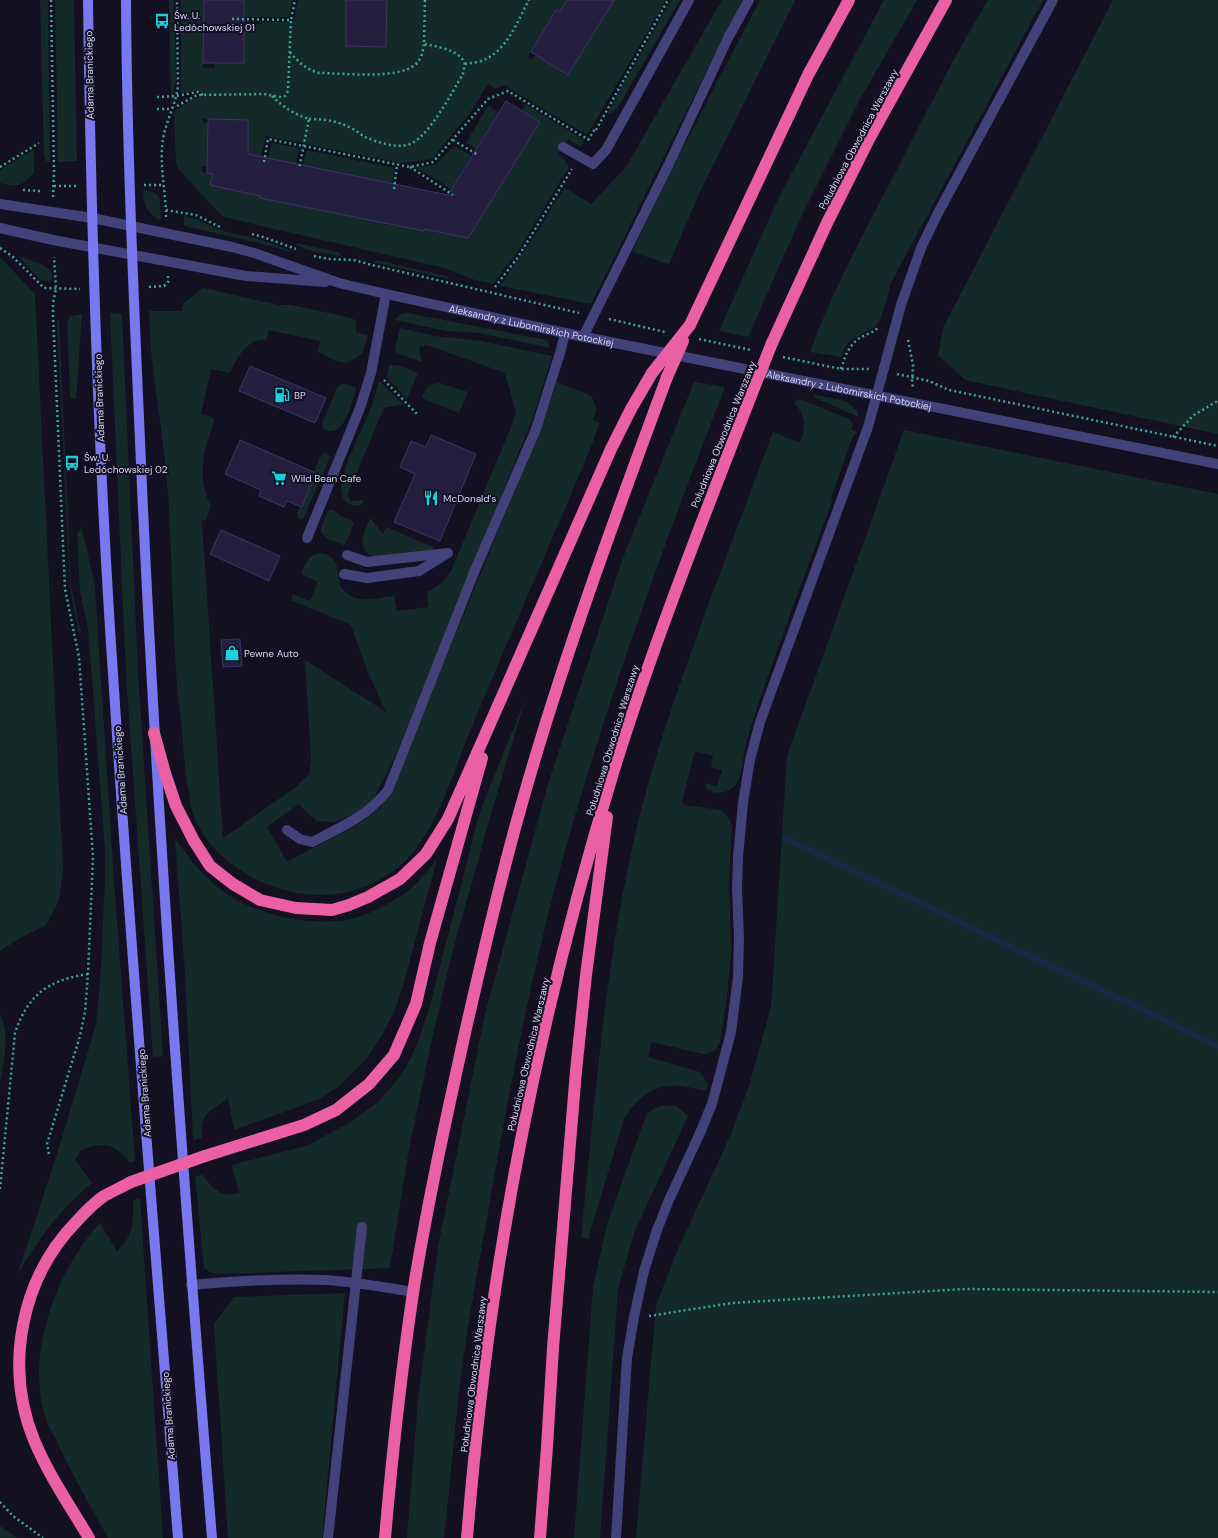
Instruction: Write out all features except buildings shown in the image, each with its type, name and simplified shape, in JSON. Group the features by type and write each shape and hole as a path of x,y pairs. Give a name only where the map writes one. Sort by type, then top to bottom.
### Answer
{"highway":[{"path":"386,1538 391,1459 413,1292 444,1130 495,903 519,811 580,620 667,377 808,75 850,0"},
{"name":"Południowa Obwodnica Warszawy","path":"467,1538 484,1367 513,1184 533,1080 570,927 613,774 651,655 772,343 869,139 946,0"},
{"path":"154,733 176,806 194,841 210,866 233,884 260,900 296,908 332,910 368,897 400,879 426,854 448,819 610,449 631,409 652,374 690,326"},
{"path":"89,1538 53,1477 32,1433 22,1402 19,1364 23,1326 33,1286 48,1256 66,1232 103,1197 131,1182 205,1156 296,1127 336,1110 369,1084 394,1055 416,1004 430,942 494,716"},
{"path":"540,1538 548,1447 553,1348 576,1070 586,975 613,774"}],"main road":[{"name":"Adama Branickiego","path":"88,0 93,247 113,686 178,1538"},
{"path":"126,0 130,226 154,733 191,1285 212,1538"}],"street":[{"path":"563,147 593,164 606,150 690,0"},
{"path":"583,337 671,159 728,38 749,0"},
{"path":"616,1538 627,1358 644,1271 657,1230 669,1200 712,1104 731,1032 738,976 738,857 743,803 750,760 760,722 868,427 893,330 921,248 938,213 1053,0"},
{"name":"Aleksandry z Lubomirskich Potockiej","path":"0,204 92,218 254,253 339,283 583,337 1218,464"},
{"name":"Aleksandry z Lubomirskich Potockiej","path":"0,228 132,255 246,276 339,283"},
{"path":"307,538 360,408 370,373 386,294"},
{"path":"287,830 300,839 312,842 352,822 378,803 388,790 475,570 536,429 560,354 565,333"},
{"path":"344,574 367,578 420,571 448,553 367,562 347,556"},
{"path":"328,1538 362,1227"},
{"path":"191,1285 271,1279 324,1280 357,1283 413,1292"}],"path":[{"path":"51,0 53,203"},
{"path":"166,224 163,140 176,96 179,78 177,0"},
{"path":"177,106 195,96 203,95 264,94 281,97 285,96 288,91 291,20 295,0"},
{"path":"289,52 309,70 319,73 386,74 407,69 416,63 422,55 424,44 425,0"},
{"path":"465,64 487,58 499,49 512,32 529,0"},
{"path":"495,287 518,257 579,156 668,0"},
{"path":"232,19 291,20"},
{"path":"271,96 289,110 309,119 342,123 376,141 391,145 407,145 418,141 428,129 462,74 465,64 464,60 458,55 438,46 424,44"},
{"path":"264,162 268,140 410,167 433,162 488,98 508,91 588,140"},
{"path":"156,97 176,96 198,92 203,95"},
{"path":"156,109 169,109"},
{"path":"298,169 309,119"},
{"path":"595,129 612,138"},
{"path":"453,140 478,155"},
{"path":"0,167 39,143"},
{"path":"394,189 397,165"},
{"path":"410,167 453,195"},
{"path":"141,186 164,185"},
{"path":"54,186 75,186"},
{"path":"19,190 40,191"},
{"path":"166,210 196,215 224,229"},
{"path":"248,233 263,237 302,252"},
{"path":"0,248 12,256 44,288 83,290"},
{"path":"49,1154 47,1144 86,1012 93,857 79,657 65,589 53,315 53,303 56,289 54,250"},
{"path":"310,254 328,259 361,262 665,332"},
{"path":"150,287 164,286 168,282"},
{"path":"841,369 846,353 859,338 871,333 882,325"},
{"path":"696,338 757,351"},
{"path":"780,356 841,369 874,369"},
{"path":"893,373 936,384 949,390 1218,446"},
{"path":"382,377 417,414"},
{"path":"912,377 915,390"},
{"path":"1163,453 1173,436 1194,415 1216,402 1218,403"},
{"path":"0,1189 15,1033 19,1022 31,1002 48,987 68,977 88,974"},
{"path":"645,1317 732,1303 965,1289 1218,1292"},
{"path":"0,1502 13,1516 43,1538"}],"green space":[{"path":"40,0 48,0 50,162 46,161 44,156"},
{"path":"55,0 74,0 77,161 58,162"},
{"path":"169,0 174,0 176,80 171,103"},
{"path":"181,0 204,0 203,68 215,68 215,63 244,63 244,24 262,24 262,22 294,22 298,0 346,0 346,46 386,47 387,0 567,0 560,12 556,10 528,57 532,60 536,55 568,75 614,0 666,0 587,135 504,85 496,89 488,84 470,113 432,159 401,163 266,136 261,157 248,154 248,120 203,119 203,123 208,123 207,166 202,166 202,172 213,174 211,185 260,196 260,198 358,218 385,221 385,224 423,231 424,229 468,238 540,122 522,111 525,104 584,140 581,147 568,139 558,155 564,159 569,167 518,251 493,284 475,280 444,268 223,217 177,167 174,115 176,110 196,97 203,97 203,93 196,91 181,93"},
{"path":"244,0 293,0 289,17 244,17"},
{"path":"671,0 680,0 617,109 611,113 607,113"},
{"path":"722,0 744,0 724,36 591,304 500,286 540,228 565,188 591,204 626,167"},
{"path":"760,0 795,0 698,196 669,264 632,252 672,169"},
{"path":"884,0 917,0 859,101 801,217 748,337 719,331 777,201"},
{"path":"988,0 1043,0 891,283 881,318 875,327 851,340 846,345 841,357 810,352 828,308 859,243 950,66"},
{"path":"1113,0 1218,0 1218,434 965,380 938,355 943,328"},
{"path":"488,106 498,112 476,149 466,143"},
{"path":"272,143 299,148 296,164 268,158"},
{"path":"454,146 471,156 451,189 418,169 419,167 435,165"},
{"path":"34,149 34,173 30,178 19,185 0,183 0,170"},
{"path":"306,150 394,168 392,183 303,165"},
{"path":"143,190 155,193 160,199 161,220 149,212 145,204"},
{"path":"184,216 199,220 219,230 262,240 292,252 184,226"},
{"path":"297,243 338,252 341,256 311,251 296,245"},
{"path":"18,256 42,265 52,273 53,278 49,282 40,280"},
{"path":"0,257 35,294 63,869 59,901 46,925 22,937 0,951"},
{"path":"376,260 447,276 449,279 372,262"},
{"path":"204,288 278,305 291,305 352,318 356,322 356,332 368,335 362,354 346,363 334,360 318,352 320,341 269,330 266,340 260,340 248,345 239,356 230,373 211,369 201,414 212,417 214,420 206,446 203,464 204,486 211,506 206,520 202,521 223,838 296,787 309,774 311,761 305,660 386,712 367,670 351,625 291,600 293,594 310,601 318,582 301,574 308,560 315,555 323,554 334,560 341,586 346,593 356,598 372,599 394,596 397,611 428,607 427,592 441,583 451,571 514,420 516,413 505,373 427,345 419,347 422,362 397,353 395,349 400,328 434,336 481,341 552,356 534,415 397,752 374,799 354,814 334,822 317,821 299,804 267,827 287,862 359,824 382,806 395,785 411,742 544,420 557,382 591,396 597,409 593,419 599,423 593,442 430,828 410,856 388,875 362,888 348,892 319,895 305,894 288,891 253,878 222,856 210,843 199,828 191,809 177,686 168,494 151,354 149,311 182,311 184,303"},
{"path":"110,313 122,314 138,672 163,1056 153,1057 126,675"},
{"path":"407,313 547,340 550,348 480,333 446,331 395,320 401,314"},
{"path":"82,314 76,399 73,399 70,397 67,322 71,316"},
{"path":"57,320 59,320 71,587 81,633 79,634 70,588"},
{"path":"389,365 398,365 418,373 407,399 387,378"},
{"path":"379,381 403,404 384,408 348,493 350,501 364,500 361,505 354,505 348,503 343,498 341,484 347,463 371,407"},
{"path":"694,382 725,387 630,643 580,799 541,944 510,1091 471,1310 460,1383 444,1538 407,1538 418,1400 438,1247 485,1014 548,784 622,560"},
{"path":"439,383 468,392 459,413 422,398 428,387"},
{"path":"342,384 347,384 356,388 356,390 350,409 343,423 334,431 328,431 323,428 322,423 337,388"},
{"path":"814,395 834,398 847,402 857,411 859,417 813,397"},
{"path":"800,399 851,420 853,425 851,429 857,432 853,436 831,498 833,499 759,702 745,748 740,776 736,784 726,792 718,793 706,789 706,783 717,786 722,770 711,767 713,756 695,751 682,802 685,805 720,810 726,814 732,825 729,884 731,954 727,997 720,1042 716,1049 712,1052 704,1054 651,1042 648,1057 701,1073 708,1084 706,1091 691,1087 673,1085 655,1089 634,1104 624,1119 588,1239 581,1237 602,1031 617,928 637,827 659,747 685,668 773,432 800,443 804,422 801,412 794,402"},
{"path":"904,430 1218,494 1218,1538 636,1538 656,1305 678,1249 731,1134 749,1086 771,1007 787,756"},
{"path":"326,452 330,457 304,517 302,519 298,518 297,513 321,455"},
{"path":"332,509 341,516 354,522 346,543 343,545 328,539 321,532 321,528 328,511"},
{"path":"370,518 383,534 386,527 435,548 432,550 376,557 369,554 363,546 362,540"},
{"path":"82,527 95,588 114,881 135,1161 130,1163 119,1151 108,1146 102,1145 81,1150 75,1160 92,1183 60,1214 34,1248 18,1273 57,1154 96,1025 100,983 105,850 88,629 80,592 77,533"},
{"path":"525,700 451,957 408,1154 390,1268 218,1274 210,1272 204,1268 195,1176 203,1175 214,1188 227,1195 239,1193 232,1165 306,1146 349,1123 378,1102 399,1078 411,1058 429,1009 479,815"},
{"path":"175,838 206,877 232,897 262,911 279,916 313,921 353,919 381,907 401,896 411,888 437,859 403,986 394,1012 368,1057 338,1087 317,1100 234,1130 228,1098 208,1113 203,1122 202,1138 193,1140 185,974"},
{"path":"0,1014 5,1029 5,1047 0,1082"},
{"path":"660,1106 676,1106 688,1116 634,1233 618,1289 600,1538 574,1538 593,1288 607,1224 647,1113"},
{"path":"140,1198 163,1538 108,1538 76,1480 46,1420 40,1392 39,1366 42,1340 49,1314 58,1289 70,1265 84,1242 100,1223 117,1251 127,1240 130,1234 133,1216 133,1201"},
{"path":"345,1293 322,1538 228,1538 214,1324 234,1297"},
{"path":"0,1526 17,1538 0,1538"}],"waterway":[{"path":"785,838 1218,1046"}],"place":[{"name":"Św. U. Ledóchowskiej 01","path":"162,21"},
{"name":"BP","path":"282,395"},
{"name":"Św. U. Ledóchowskiej 02","path":"72,463"},
{"name":"Wild Bean Cafe","path":"279,478"},
{"name":"McDonald's","path":"431,498"},
{"name":"Pewne Auto","path":"232,653"}]}
